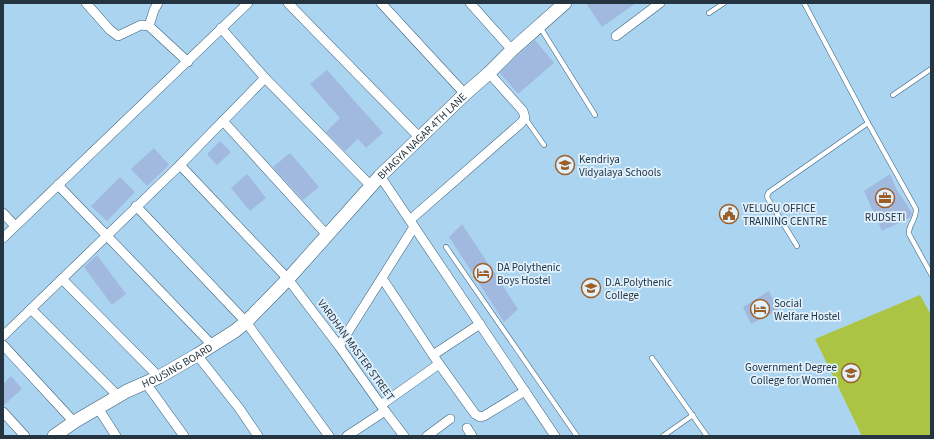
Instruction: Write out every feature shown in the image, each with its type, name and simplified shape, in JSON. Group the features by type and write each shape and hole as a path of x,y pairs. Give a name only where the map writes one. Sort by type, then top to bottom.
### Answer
{"main road":[{"name":"BHAGYA NAGAR 4TH LANE","path":"288,279 376,181 465,94 539,25 565,3"},
{"name":"HOUSING BOARD","path":"56,435 74,422 118,396 158,377 213,346 246,322 288,279"}],"street":[{"path":"86,3 110,30 118,36 141,24 149,26 188,62"},
{"path":"149,26 158,3"},
{"path":"3,238 248,3"},
{"path":"288,3 420,138"},
{"path":"381,3 465,94"},
{"path":"470,3 512,50"},
{"path":"616,36 660,3"},
{"path":"221,28 265,78 376,181 412,223 555,436"},
{"path":"339,346 382,278 412,223 525,118 523,111 489,73"},
{"path":"3,336 180,165 265,78"},
{"path":"223,121 327,236"},
{"name":"VARDHAN MASTER STREET","path":"180,165 288,279 339,346 404,436"},
{"path":"58,185 213,346"},
{"path":"136,206 246,322 329,436"},
{"path":"3,213 15,226"},
{"path":"382,278 439,364 477,416 484,416 525,390"},
{"path":"62,279 158,377"},
{"path":"31,309 118,396"},
{"path":"433,355 480,324"},
{"path":"3,345 74,422"},
{"path":"197,355 239,408 258,436"},
{"path":"347,436 439,364"},
{"path":"145,382 184,436"},
{"path":"98,408 116,436"},
{"path":"3,412 25,436"},
{"path":"427,436 450,419"},
{"path":"467,428 472,436"}],"lane":[{"path":"709,14 724,3"},
{"path":"804,3 916,209 916,215 908,229 909,234 931,274"},
{"path":"539,25 595,115"},
{"path":"893,95 931,69"},
{"path":"525,118 544,145"},
{"path":"798,246 768,199 767,196 769,192 868,123"},
{"path":"446,247 576,436"},
{"path":"652,358 707,436"},
{"path":"663,436 693,415"}],"green space":[{"path":"920,295 931,315 931,436 862,436 815,339"}],"building":[{"path":"586,3 636,3 602,27"},
{"path":"535,40 554,63 518,94 500,73"},
{"path":"327,70 383,133 366,148 358,139 345,151 326,132 340,118 310,84"},
{"path":"220,141 231,152 217,165 207,154"},
{"path":"154,148 169,165 147,186 131,169"},
{"path":"290,153 319,187 303,200 273,167"},
{"path":"247,174 266,198 250,211 231,188"},
{"name":"RUDSETI","path":"890,174 897,190 912,213 911,217 882,231 864,191"},
{"path":"120,177 135,192 107,221 91,206"},
{"name":"DA Polythenic Boys Hostel","path":"462,224 518,309 504,322 449,237"},
{"path":"97,255 126,294 112,305 84,267"},
{"name":"Social Welfare Hostel","path":"769,291 778,310 751,324 743,307"},
{"path":"11,376 22,389 3,406 3,384"}],"place":[{"name":"Kendriya Vidyalaya Schools","path":"565,165"},
{"name":"RUDSETI","path":"885,198"},
{"name":"VELUGU OFFICE TRAINING CENTRE","path":"729,214"},
{"name":"DA Polythenic Boys Hostel","path":"483,273"},
{"name":"D.A.Polythenic College","path":"591,288"},
{"name":"Social Welfare Hostel","path":"760,309"},
{"name":"Government Degree College for Women","path":"851,373"}]}
